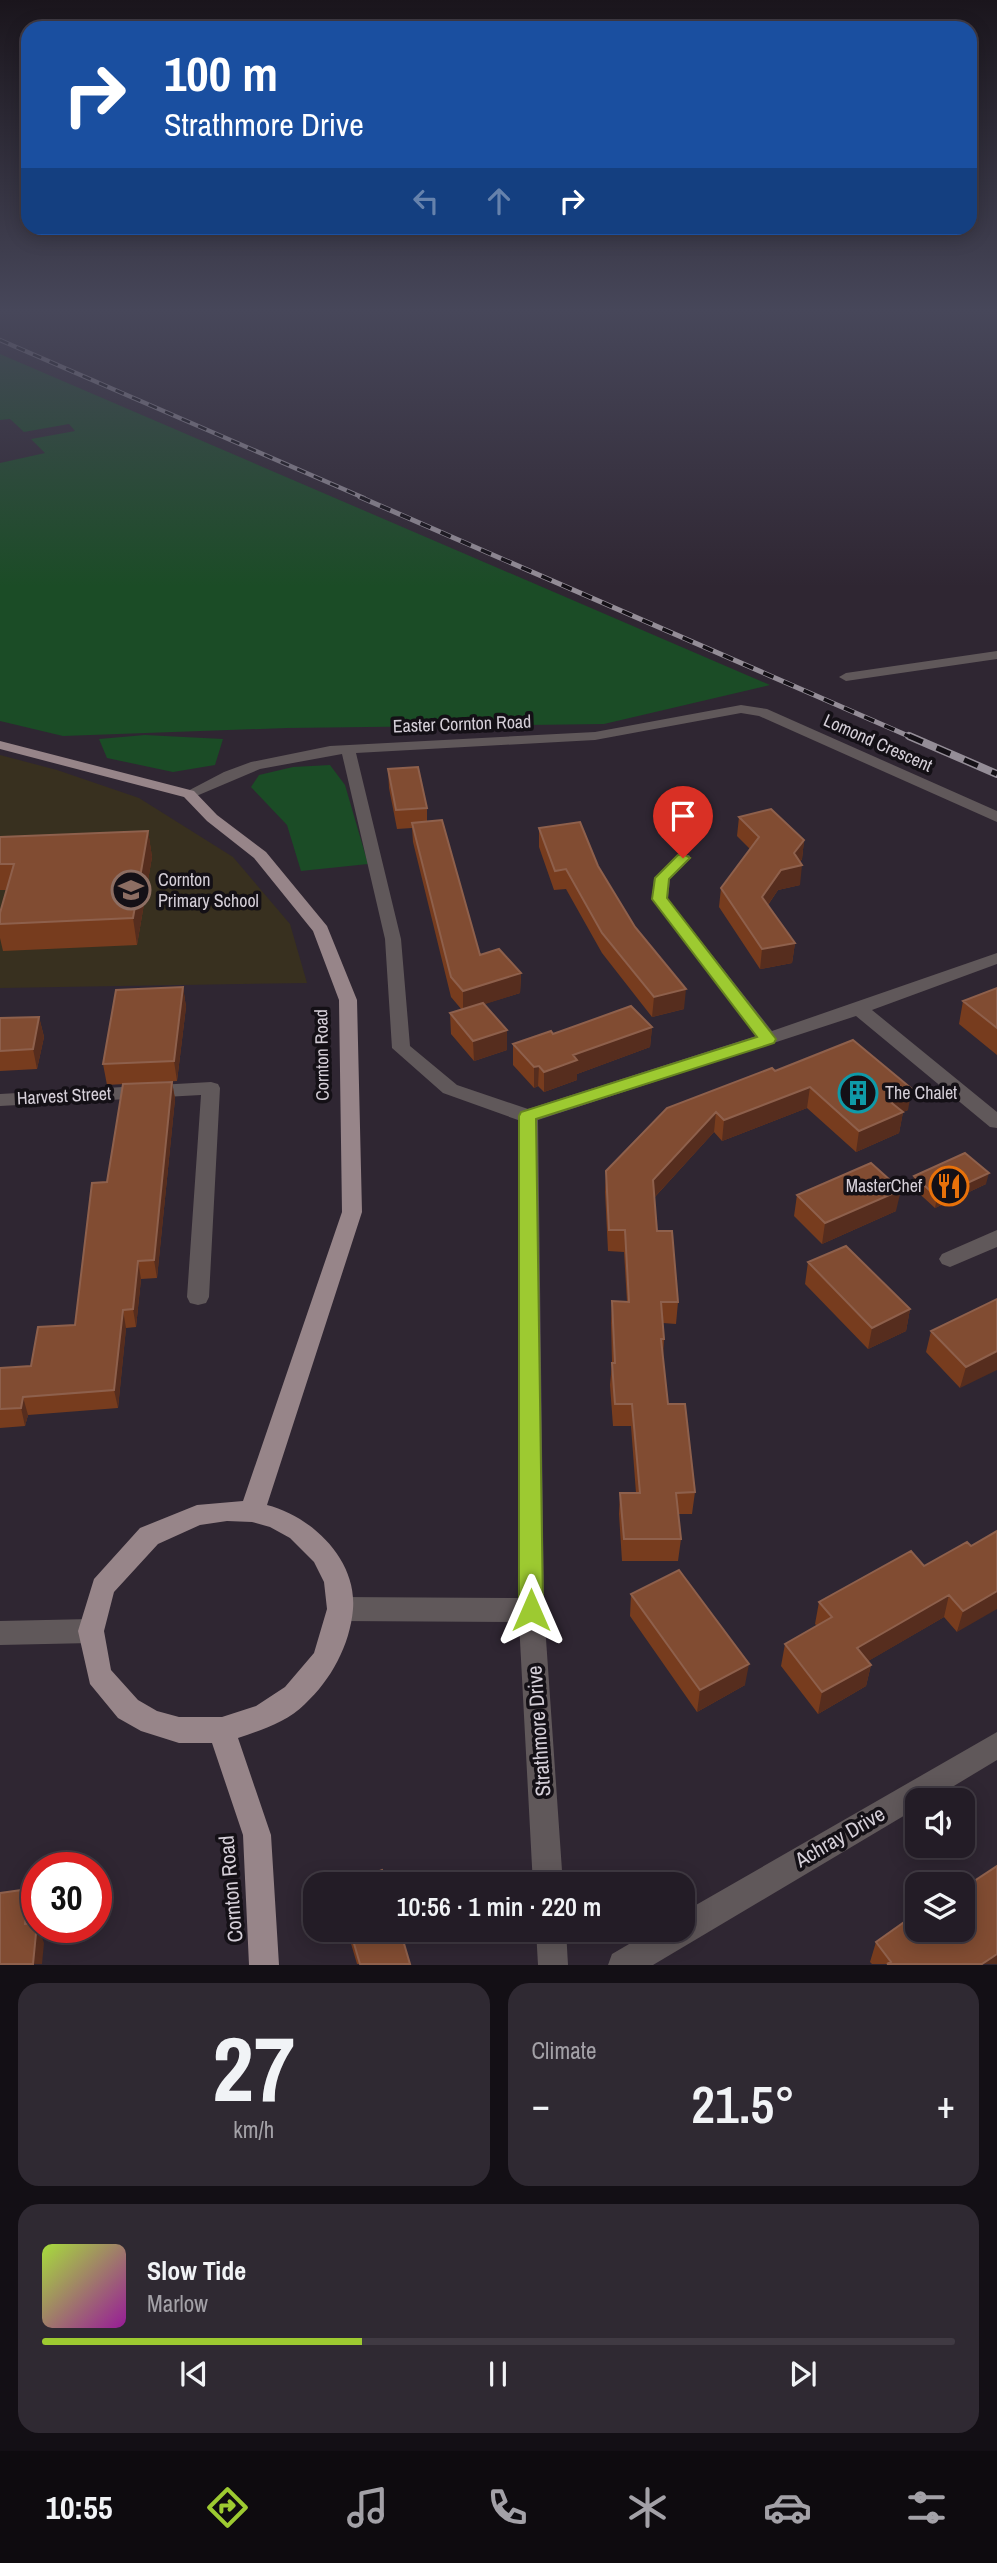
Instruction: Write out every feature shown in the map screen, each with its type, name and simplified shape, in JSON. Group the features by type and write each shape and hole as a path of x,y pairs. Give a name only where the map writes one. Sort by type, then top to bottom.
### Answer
{"main road":[{"path":"3,748 189,794"},
{"name":"Cornton Road","path":"189,794 212,818 260,855 321,930 348,999 352,1212 252,1512"},
{"path":"252,1512 276,1518 299,1530 323,1554 337,1582 340,1609 326,1659 295,1696 263,1717 222,1730 179,1730 151,1722 128,1709 99,1675 91,1631 103,1587 149,1536 197,1514 252,1512"},
{"name":"Cornton Road","path":"222,1730 257,1835 264,1965"}],"street":[{"path":"846,677 997,655"},
{"name":"Easter Cornton Road","path":"189,794 256,765 292,756 348,748 595,736 741,709"},
{"name":"Lomond Crescent","path":"741,709 762,712 997,817"},
{"path":"348,748 393,939 401,1048 450,1089 528,1116 859,1009 997,958"},
{"path":"683,858 662,878 660,899 768,1039"},
{"path":"859,1009 997,1122"},
{"name":"Harvest Street","path":"0,1100 211,1088 198,1297"},
{"name":"Strathmore Drive","path":"528,1116 531,1610 547,1872"},
{"path":"950,1259 997,1238"},
{"path":"340,1609 531,1610"},
{"path":"0,1633 91,1631"},
{"name":"Achray Drive","path":"695,1922 997,1745"},
{"path":"552,1942 554,1965"},
{"name":"Achray Drive","path":"623,1965 662,1942"}],"shaded area":[{"name":"Cornton Primary School","path":"0,755 57,770 139,798 233,857 290,924 307,983 0,988"}],"green space":[{"path":"0,404 116,404 770,685 604,724 287,728 63,736 0,721 0,463 45,453 31,439 75,431 69,424 24,432 10,419 0,420"},
{"path":"145,735 223,739 215,765 173,772 107,758 99,739"},
{"path":"330,765 345,785 368,864 301,871 287,825 251,787 259,775 293,767"}],"building":[{"path":"418,767 427,808 396,810 388,769"},
{"path":"771,809 804,840 794,853 802,865 781,870 762,897 795,943 762,949 721,888 759,837 739,817"},
{"path":"442,820 480,955 499,949 521,973 463,991 451,977 412,823"},
{"path":"580,822 598,866 635,927 686,989 654,997 602,933 566,869 555,871 539,828"},
{"path":"148,831 133,918 0,924 0,913 14,864 0,864 0,837"},
{"path":"183,987 174,1061 103,1064 116,990"},
{"path":"997,988 997,1028 963,1001"},
{"path":"483,1003 507,1030 473,1041 450,1013"},
{"path":"631,1006 652,1027 573,1055 577,1060 544,1072 539,1066 534,1067 513,1044 551,1031 553,1034"},
{"path":"39,1017 33,1049 0,1051 0,1018"},
{"path":"853,1040 912,1089 888,1100 903,1112 859,1131 810,1087 724,1120 716,1112 653,1180 657,1231 672,1231 678,1302 661,1302 664,1339 661,1339 668,1404 685,1404 695,1492 676,1493 681,1539 624,1539 620,1493 640,1493 632,1404 615,1404 612,1301 629,1302 625,1230 609,1230 606,1171 667,1108 772,1068 775,1071"},
{"path":"172,1082 154,1260 138,1261 133,1309 123,1310 114,1390 23,1397 21,1408 0,1409 0,1368 31,1366 38,1327 75,1325 92,1183 107,1182 123,1084"},
{"path":"965,1153 989,1173 937,1197 914,1176"},
{"path":"871,1163 901,1190 825,1223 797,1195"},
{"path":"846,1246 910,1309 872,1328 808,1262"},
{"path":"997,1299 997,1351 966,1367 931,1331"},
{"path":"997,1531 997,1591 963,1611 949,1595 857,1648 871,1665 822,1692 785,1644 832,1617 819,1602 911,1551 924,1566 967,1542 971,1546"},
{"path":"679,1570 749,1664 700,1690 631,1594"},
{"path":"997,1866 997,1954 982,1964 887,1964 891,1962 876,1942 905,1921 905,1942 975,1942 975,1880"},
{"path":"21,1890 21,1943 35,1943 33,1964 0,1964 0,1893"},
{"path":"354,1942 404,1942 410,1964 360,1964"}],"railway":[{"path":"147,404 364,498"},
{"path":"360,497 913,738"},
{"path":"909,736 997,774"}],"place":[{"name":"Cornton Primary School","path":"131,890"},
{"name":"The Chalet","path":"858,1093"},
{"name":"MasterChef","path":"949,1186"}],"route":[{"path":"531,1610 528,1116 768,1039 660,899 662,878 683,858"}]}
